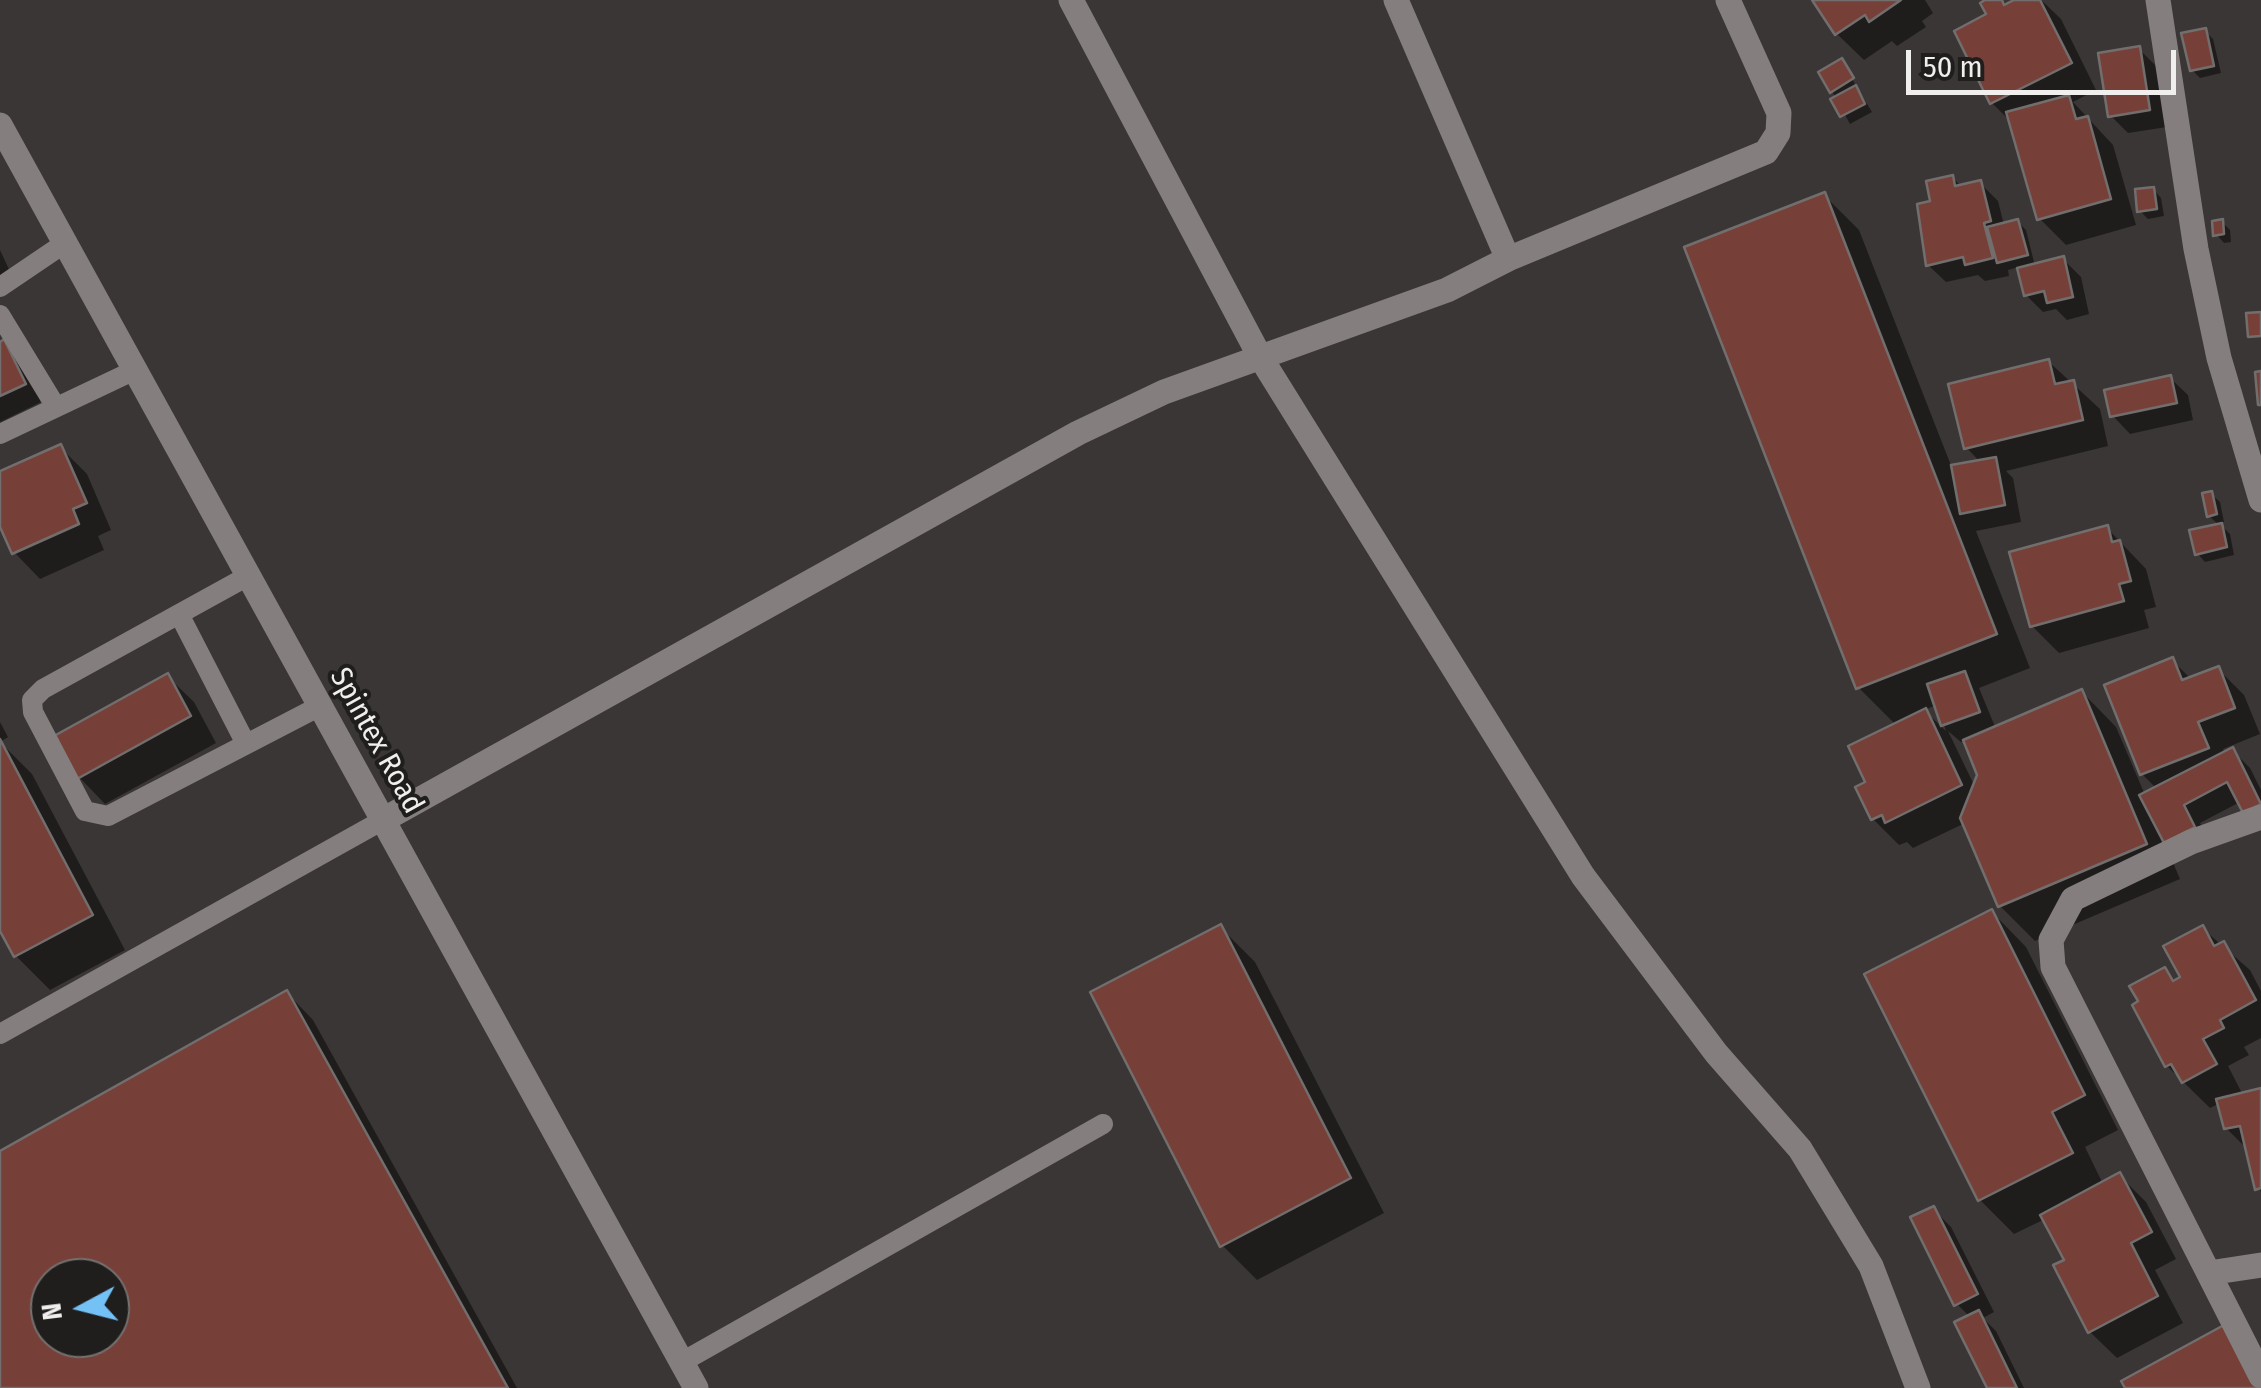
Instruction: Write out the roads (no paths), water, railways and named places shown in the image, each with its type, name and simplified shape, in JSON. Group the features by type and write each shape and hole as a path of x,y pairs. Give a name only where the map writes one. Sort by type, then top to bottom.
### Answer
{"street":[{"path":"1071,0 1259,355 1583,876 1716,1052 1800,1149 1871,1266 1918,1388"},
{"path":"1396,0 1508,259"},
{"path":"383,820 1078,433 1164,392 1259,355 1447,290 1508,259 1766,152 1778,132 1779,113 1728,0"},
{"path":"2158,0 2196,249 2219,358 2261,500"},
{"name":"Spintex Road","path":"0,124 696,1388"},
{"path":"2261,816 2191,842 2073,899 2051,940 2054,966 2261,1376"},
{"path":"2209,1273 2261,1265"}],"lane":[{"path":"0,287 65,242"},
{"path":"0,315 56,408"},
{"path":"0,434 136,370"},
{"path":"248,576 43,690 32,700 33,712 85,810 108,816 320,706"},
{"path":"179,614 246,744"},
{"path":"0,1034 383,820"},
{"path":"682,1362 1103,1124"}]}
